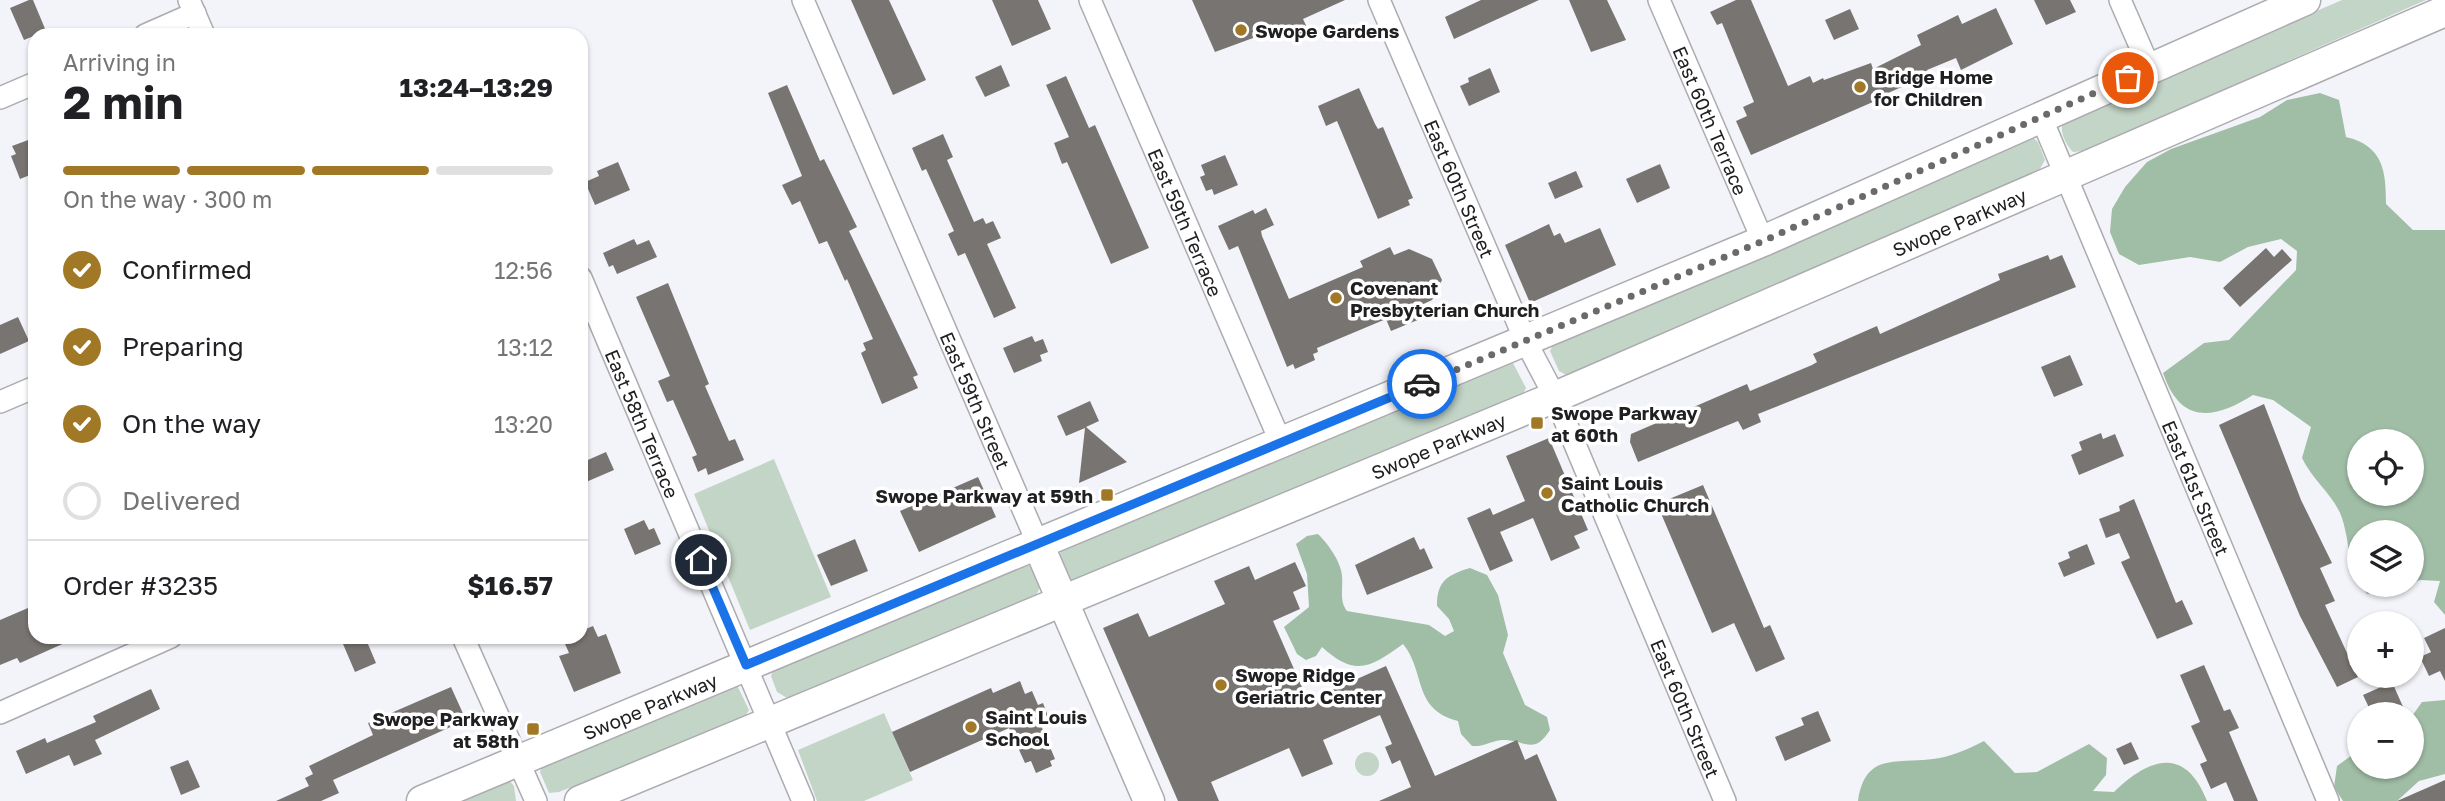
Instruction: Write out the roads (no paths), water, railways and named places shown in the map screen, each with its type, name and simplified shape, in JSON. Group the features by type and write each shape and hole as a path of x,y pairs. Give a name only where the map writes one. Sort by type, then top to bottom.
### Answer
{"main road":[{"name":"Swope Parkway","path":"422,801 1526,342 1763,241 2305,0"},
{"name":"Swope Parkway","path":"580,801 1555,397 2445,12"},
{"name":"East 59th Street","path":"1038,544 1149,801"}],"street":[{"name":"East 59th Street","path":"803,0 1038,544"},
{"name":"East 59th Terrace","path":"1090,0 1281,443"},
{"name":"East 60th Street","path":"1379,0 1526,342 1555,397 1725,801"},
{"name":"East 60th Terrace","path":"1659,0 1763,241"},
{"path":"2120,0 2150,69"},
{"path":"157,28 192,7 201,28"},
{"path":"0,98 28,86"},
{"name":"East 61st Street","path":"2041,117 2328,801"},
{"name":"East 58th Terrace","path":"588,294 803,801"},
{"path":"0,402 28,390"},
{"path":"0,713 154,644"},
{"path":"466,644 536,801"}],"place":[{"name":"Swope Gardens","path":"1241,30"},
{"name":"Bridge Home for Children","path":"1860,87"},
{"name":"Covenant Presbyterian Church","path":"1336,298"},
{"name":"Swope Parkway at 60th","path":"1537,423"},
{"name":"Saint Louis Catholic Church","path":"1547,493"},
{"name":"Swope Parkway at 59th","path":"1107,495"},
{"name":"Swope Ridge Geriatric Center","path":"1221,685"},
{"name":"Saint Louis School","path":"971,727"},
{"name":"Swope Parkway at 58th","path":"533,729"}]}
